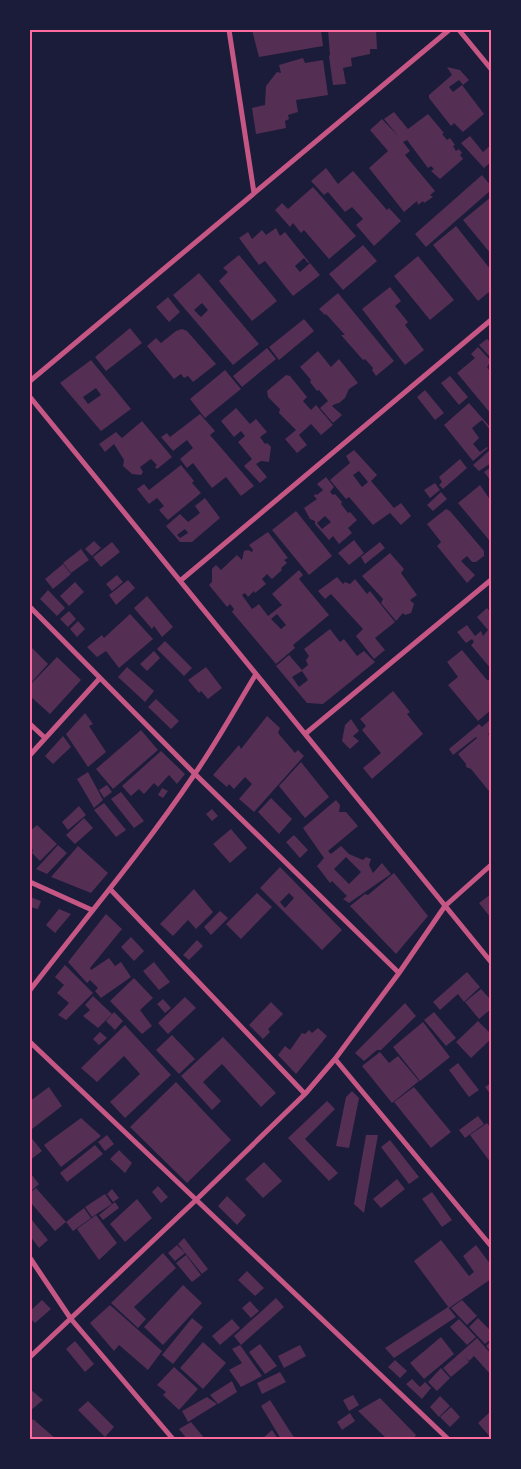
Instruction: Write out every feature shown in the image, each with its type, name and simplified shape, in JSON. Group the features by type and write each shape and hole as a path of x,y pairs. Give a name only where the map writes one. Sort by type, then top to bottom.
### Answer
{"street":[{"path":"229,30 254,194"},
{"path":"30,381 449,30"},
{"path":"459,30 491,69"},
{"path":"180,581 491,320"},
{"path":"30,397 491,962"},
{"path":"305,734 491,580"},
{"path":"30,607 195,774 399,973"},
{"path":"30,990 92,910 110,890 195,774 256,674"},
{"path":"30,755 100,678"},
{"path":"30,724 44,738"},
{"path":"30,1357 305,1094 335,1059 399,973 445,906 491,865"},
{"path":"30,882 92,910"},
{"path":"110,890 305,1094"},
{"path":"30,1042 448,1439"},
{"path":"335,1059 491,1246"},
{"path":"30,1258 71,1319 173,1439"}],"building":[{"path":"252,30 321,30 323,46 259,57"},
{"path":"328,30 376,30 377,49 370,49 370,54 351,58 352,66 343,68 346,84 333,85"},
{"path":"303,58 305,63 323,60 328,95 296,100 298,112 288,115 289,119 285,121 286,128 256,134 252,108 265,105 266,86 277,72 281,73 279,65"},
{"path":"447,67 460,70 469,80 463,85 459,80 449,87 453,92 462,85 484,114 463,132 454,123 451,126 429,98 429,95 452,75"},
{"path":"394,112 408,129 428,114 444,133 442,134 447,140 450,138 455,145 453,146 456,151 459,149 463,159 440,179 431,171 434,169 431,166 428,168 407,140 403,142 410,151 405,155 435,191 430,195 433,197 418,205 417,201 404,212 369,168 388,151 370,130 382,119 399,137 384,119"},
{"path":"470,136 483,152 491,145 491,162 484,168 461,143"},
{"path":"326,168 338,184 353,171 387,210 389,208 401,221 374,246 356,225 363,219 352,207 345,212 328,192 324,195 311,181"},
{"path":"482,175 491,186 491,190 426,247 415,234"},
{"path":"313,187 356,236 329,259 304,230 301,233 293,223 290,227 275,210 282,203 288,209"},
{"path":"491,197 491,254 463,220"},
{"path":"456,226 491,270 491,295 489,292 478,301 433,245"},
{"path":"276,228 280,236 285,232 309,262 304,258 295,266 300,272 310,263 320,275 293,296 265,261 259,265 239,238 248,232 252,239 262,230 266,235"},
{"path":"363,245 377,261 343,290 329,274"},
{"path":"239,255 277,301 252,321 219,281 228,272 223,268"},
{"path":"418,256 454,300 430,320 394,276"},
{"path":"199,273 259,344 233,365 173,295","holes":["202,303 208,310 201,317 194,310"]},
{"path":"390,287 401,301 395,306 408,322 405,325 424,350 405,365 362,309"},
{"path":"338,293 394,361 376,376 372,370 373,368 365,359 363,360 341,335 345,335 319,309"},
{"path":"168,297 180,312 169,322 156,307"},
{"path":"304,319 314,331 279,360 269,347"},
{"path":"130,328 142,343 106,371 95,357"},
{"path":"182,329 187,331 216,364 193,382 188,376 184,378 181,374 174,379 147,346 156,338 161,343 176,331"},
{"path":"487,339 491,343 491,358 479,345"},
{"path":"478,347 491,361 487,367 491,373 491,414 457,373 475,358 471,354"},
{"path":"267,348 276,359 242,387 233,376"},
{"path":"318,351 331,367 339,359 358,383 349,389 345,398 332,406 342,415 333,423 320,408 328,401 319,390 317,391 300,367"},
{"path":"91,360 131,409 101,431 60,383","holes":["96,388 101,395 88,404 83,397"]},
{"path":"225,370 241,389 205,418 190,399"},
{"path":"286,375 290,376 307,397 303,401 311,410 316,405 333,425 321,435 311,424 299,435 307,445 297,453 285,439 296,430 279,413 280,409 268,397 267,391"},
{"path":"450,376 468,397 459,405 441,383"},
{"path":"425,390 444,413 435,420 417,397"},
{"path":"469,403 491,428 491,431 482,420 472,428 479,438 473,444 480,452 488,448 473,461 444,425"},
{"path":"236,408 250,424 256,419 267,432 260,437 265,444 267,443 271,447 269,462 261,461 256,464 267,477 260,483 244,466 252,459 238,442 245,436 241,431 234,437 221,421"},
{"path":"200,414 215,431 210,435 254,486 241,496 226,477 212,488 193,463 187,468 180,459 193,448 187,440 173,451 161,437 167,433 170,437"},
{"path":"142,421 172,457 157,469 155,467 157,465 151,459 140,467 143,472 141,475 132,474 123,466 124,460 114,444 105,452 99,444 116,432 122,438"},
{"path":"491,449 491,463 479,471 473,465"},
{"path":"354,450 377,475 371,481 394,508 401,503 411,516 401,525 390,513 373,525 349,497 346,499 330,480 350,463 346,456","holes":["359,471 368,482 362,487 353,475"]},
{"path":"460,459 467,468 443,489 439,485 442,482 439,477"},
{"path":"181,465 194,481 192,483 201,493 168,520 159,510 164,506 157,498 149,504 137,489 144,484 149,490"},
{"path":"491,467 491,481 484,472"},
{"path":"326,477 334,487 330,492 333,495 335,494 348,513 350,512 357,520 348,528 352,533 339,544 333,536 329,540 315,524 315,521 310,519 304,508 317,499 314,496 315,494 317,495 323,490 317,484","holes":["325,516 331,522 322,529 317,523"]},
{"path":"435,483 440,490 430,498 424,490"},
{"path":"480,485 491,501 491,538 489,540 458,503"},
{"path":"441,492 447,499 433,511 427,505"},
{"path":"205,498 220,518 192,542 180,542 166,526 180,514 188,522 200,513 195,506","holes":["185,529 188,533 180,538 177,535"]},
{"path":"446,509 450,511 484,551 484,556 476,562 472,562 467,556 461,561 475,575 467,583 437,546 441,542 427,524"},
{"path":"296,511 332,556 309,575 272,530"},
{"path":"268,532 288,558 284,560 287,563 281,568 282,570 272,579 267,574 262,579 266,584 255,593 254,591 248,597 245,593 242,595 252,609 248,612 259,604 268,616 282,605 272,594 299,570 303,575 299,579 329,615 293,645 295,648 276,664 232,612 234,609 230,604 227,607 209,585 212,582 212,569 216,565 221,570 237,555 242,560 244,551 252,552 253,550 249,545","holes":["277,614 286,625 281,629 271,619"]},
{"path":"354,540 364,553 349,565 338,553"},
{"path":"94,541 101,548 92,556 85,549"},
{"path":"112,542 120,552 101,567 93,557"},
{"path":"380,542 385,548 365,564 361,557"},
{"path":"81,549 89,560 71,573 63,563"},
{"path":"390,553 404,569 401,573 417,595 410,600 414,604 411,613 405,615 403,613 396,621 381,603 383,599 362,576"},
{"path":"63,564 71,574 53,589 45,579"},
{"path":"117,575 123,582 112,591 106,584"},
{"path":"337,577 343,584 345,582 350,584 355,579 367,594 370,591 395,622 375,638 385,650 374,659 356,636 363,629 331,594 325,599 318,591"},
{"path":"128,580 135,588 116,605 109,595"},
{"path":"75,582 84,592 69,606 60,596"},
{"path":"48,590 65,608 57,616 40,599"},
{"path":"147,596 173,627 162,637 154,626 152,629 134,608"},
{"path":"487,608 491,613 491,669 471,645 474,642 472,639 466,643 457,632 467,625 475,636 481,631 483,636 488,630 477,617"},
{"path":"69,611 76,619 68,627 60,619"},
{"path":"130,614 153,639 119,668 106,651 97,657 87,647 102,635 104,638"},
{"path":"78,621 85,629 77,637 70,629"},
{"path":"330,629 340,642 344,639 357,656 364,651 375,662 323,704 307,703 276,666 289,655 302,670 308,665 306,660 309,656 304,649","holes":["302,671 308,680 299,687 292,677"]},
{"path":"165,641 192,668 184,676 157,649"},
{"path":"30,646 48,664 30,684"},
{"path":"462,650 487,680 491,680 491,710 478,721 448,685 458,677 447,662"},
{"path":"154,651 160,658 147,671 140,664"},
{"path":"57,657 81,680 50,714 30,696 30,685"},
{"path":"127,667 154,691 145,702 118,677"},
{"path":"206,667 222,688 208,699 201,691 199,693 188,680"},
{"path":"393,691 410,712 407,714 423,734 372,779 363,768 381,753 362,730 366,726 360,719"},
{"path":"156,699 179,721 171,729 148,707"},
{"path":"85,713 93,724 89,726 106,752 88,767 66,734"},
{"path":"267,716 280,728 278,733 295,753 298,750 304,756 254,812 239,799 252,784 245,777 234,789 229,784 227,787 213,775 239,745 241,749"},
{"path":"351,719 359,731 353,736 359,741 350,749 342,741 345,725"},
{"path":"491,719 491,732 488,734 491,738 491,790 489,791 471,769 466,767 466,764 458,754 477,738 453,755 449,749 479,724 482,727"},
{"path":"141,730 158,750 113,789 96,769"},
{"path":"63,736 71,747 53,764 45,756"},
{"path":"161,751 185,774 177,784 169,775 158,787 154,783 144,794 139,789 131,796 122,786"},
{"path":"301,762 329,797 305,818 279,786"},
{"path":"88,772 103,800 94,808 77,779"},
{"path":"107,785 112,792 104,798 99,790"},
{"path":"162,788 168,791 163,798 158,795"},
{"path":"121,792 144,821 134,828 111,799"},
{"path":"271,798 292,819 279,834 258,812"},
{"path":"336,800 340,805 339,812 346,812 358,826 328,851 331,854 341,846 349,854 363,860 366,857 371,859 369,865 373,873 382,863 391,874 349,903 343,899 347,896 332,881 330,883 317,866 324,858 303,828","holes":["346,857 361,872 349,884 334,869"]},
{"path":"104,803 126,830 116,837 94,810"},
{"path":"79,806 86,815 68,830 62,822"},
{"path":"212,809 218,816 212,821 206,814"},
{"path":"84,818 93,828 75,844 66,835"},
{"path":"37,825 57,844 40,861 32,853 33,850 30,847 30,831"},
{"path":"231,829 247,848 230,863 213,844"},
{"path":"294,835 308,850 300,858 286,842"},
{"path":"58,845 67,853 47,874 36,869"},
{"path":"78,846 108,873 91,893 51,877"},
{"path":"280,867 342,930 322,950 260,888","holes":["289,893 294,898 285,908 280,902"]},
{"path":"394,873 428,916 396,954 350,906 365,894 368,895"},
{"path":"194,889 213,912 196,929 188,920 173,936 160,924"},
{"path":"257,893 272,907 241,939 226,924"},
{"path":"491,894 491,918 479,903"},
{"path":"30,897 41,901 38,909 30,907"},
{"path":"59,909 71,914 55,933 46,925"},
{"path":"220,911 228,918 211,935 204,927"},
{"path":"106,914 122,929 90,968 91,970 109,958 115,966 121,962 131,977 101,998 95,991 98,988 90,980 87,983 68,962"},
{"path":"131,937 144,951 134,961 121,947"},
{"path":"197,940 203,946 189,960 183,955"},
{"path":"154,962 170,982 159,990 143,971"},
{"path":"65,965 93,993 66,1020 58,1015 69,1003 57,993 64,985 55,977"},
{"path":"467,972 480,987 464,1002 458,994 440,1010 433,1002"},
{"path":"134,978 153,998 140,1010 152,1026 142,1034 110,1001"},
{"path":"481,989 491,1000 491,1009 479,1019 465,1002"},
{"path":"93,996 112,1014 98,1028 83,1016 90,1010 85,1005"},
{"path":"185,997 196,1008 168,1034 158,1023"},
{"path":"163,999 171,1008 165,1013 157,1004"},
{"path":"271,1002 283,1014 268,1029 270,1032 263,1039 249,1025"},
{"path":"405,1003 416,1016 381,1050 377,1050 364,1061 355,1053"},
{"path":"114,1012 123,1021 115,1030 106,1021"},
{"path":"434,1012 456,1038 446,1046 424,1020"},
{"path":"478,1021 491,1034 491,1039 471,1058 456,1042"},
{"path":"423,1022 450,1057 420,1081 393,1047"},
{"path":"125,1025 171,1075 125,1118 110,1102 140,1074 124,1056 97,1082 81,1068"},
{"path":"318,1028 327,1036 296,1074 278,1055 285,1046 290,1050 302,1033 305,1034 309,1030 312,1033"},
{"path":"100,1032 107,1038 99,1045 93,1039"},
{"path":"172,1035 195,1059 179,1074 156,1050"},
{"path":"223,1037 276,1093 261,1107 222,1064 203,1082 221,1101 212,1110 181,1076"},
{"path":"380,1052 389,1063 398,1056 419,1081 392,1103 362,1066"},
{"path":"458,1063 479,1090 469,1097 449,1070"},
{"path":"176,1082 231,1140 187,1183 130,1127"},
{"path":"491,1083 491,1095 485,1087"},
{"path":"49,1087 62,1106 32,1129 30,1128 30,1101"},
{"path":"414,1087 451,1132 431,1148 394,1102"},
{"path":"352,1091 359,1098 349,1148 336,1146 346,1097"},
{"path":"327,1101 335,1109 305,1139 338,1173 329,1181 288,1138"},
{"path":"478,1116 484,1124 465,1138 459,1130"},
{"path":"81,1118 101,1136 61,1167 44,1145"},
{"path":"487,1123 491,1128 491,1163 470,1135"},
{"path":"107,1135 114,1144 105,1151 98,1142"},
{"path":"366,1135 378,1135 364,1213 354,1204"},
{"path":"30,1136 42,1151 30,1160"},
{"path":"390,1140 419,1177 409,1184 381,1147"},
{"path":"95,1145 103,1154 67,1182 60,1173"},
{"path":"119,1150 132,1163 125,1173 110,1159"},
{"path":"264,1162 282,1181 263,1198 245,1179"},
{"path":"30,1175 39,1184 30,1192"},
{"path":"397,1179 405,1189 381,1208 373,1199"},
{"path":"158,1186 168,1197 161,1203 152,1192"},
{"path":"36,1188 66,1222 55,1231 32,1204 30,1205 30,1193"},
{"path":"112,1189 119,1198 113,1202 107,1194"},
{"path":"432,1192 452,1220 442,1227 422,1199"},
{"path":"105,1194 112,1204 92,1217 85,1207"},
{"path":"227,1196 246,1215 237,1225 218,1206"},
{"path":"137,1199 152,1218 125,1242 110,1224"},
{"path":"115,1202 119,1208 103,1220 99,1215"},
{"path":"84,1208 91,1218 73,1231 66,1222"},
{"path":"96,1215 117,1243 99,1260 77,1229"},
{"path":"32,1220 48,1240 39,1248 30,1236 30,1222"},
{"path":"184,1238 208,1269 202,1274 178,1244"},
{"path":"441,1240 469,1276 474,1272 463,1256 476,1245 491,1265 491,1279 449,1308 414,1261"},
{"path":"177,1245 185,1253 175,1261 168,1253"},
{"path":"163,1253 176,1268 134,1307 146,1319 138,1328 111,1303"},
{"path":"186,1255 201,1275 192,1282 176,1263"},
{"path":"247,1271 264,1288 255,1296 238,1280"},
{"path":"183,1285 202,1303 163,1345 144,1327"},
{"path":"276,1298 284,1307 241,1345 234,1336"},
{"path":"42,1300 51,1309 35,1323 30,1318 30,1311"},
{"path":"462,1300 477,1316 467,1325 451,1308"},
{"path":"250,1301 259,1311 251,1318 242,1308"},
{"path":"110,1305 162,1351 148,1370 119,1345 114,1351 90,1323"},
{"path":"448,1307 456,1317 394,1358 385,1348"},
{"path":"192,1318 203,1327 173,1364 162,1355"},
{"path":"478,1318 491,1331 491,1339 485,1344 469,1327"},
{"path":"232,1319 240,1328 220,1345 212,1336"},
{"path":"459,1319 476,1337 467,1345 450,1327"},
{"path":"441,1337 454,1354 424,1379 410,1363"},
{"path":"477,1338 491,1354 491,1375 474,1356 469,1361 464,1355 469,1362 451,1377 443,1368"},
{"path":"75,1341 94,1364 85,1372 66,1349"},
{"path":"491,1341 491,1352 486,1346"},
{"path":"203,1342 226,1363 203,1389 180,1368"},
{"path":"260,1344 277,1366 265,1374 249,1352"},
{"path":"240,1345 262,1376 241,1387 229,1370 242,1363 232,1349"},
{"path":"300,1345 306,1356 284,1368 278,1356"},
{"path":"395,1360 407,1371 400,1378 388,1367"},
{"path":"174,1367 198,1389 179,1410 163,1395 166,1392 157,1385"},
{"path":"441,1368 450,1378 437,1391 428,1382"},
{"path":"280,1372 286,1382 262,1394 257,1383"},
{"path":"412,1379 420,1387 425,1382 431,1388 422,1399 406,1384"},
{"path":"232,1381 237,1392 218,1404 210,1395"},
{"path":"30,1389 43,1400 30,1411"},
{"path":"353,1395 359,1405 349,1411 343,1400"},
{"path":"440,1396 450,1406 439,1417 430,1407"},
{"path":"207,1397 217,1404 188,1422 182,1411"},
{"path":"380,1398 416,1435 413,1439 387,1439 358,1411"},
{"path":"270,1400 295,1439 281,1439 261,1406"},
{"path":"88,1401 114,1427 105,1437 78,1410"},
{"path":"451,1407 460,1417 450,1427 440,1417"},
{"path":"491,1411 491,1438 478,1423"},
{"path":"350,1413 355,1421 342,1430 337,1422"},
{"path":"33,1419 56,1439 35,1439 30,1435 30,1423"},
{"path":"191,1422 205,1439 187,1439 179,1429"},
{"path":"272,1430 278,1439 262,1439"}]}
